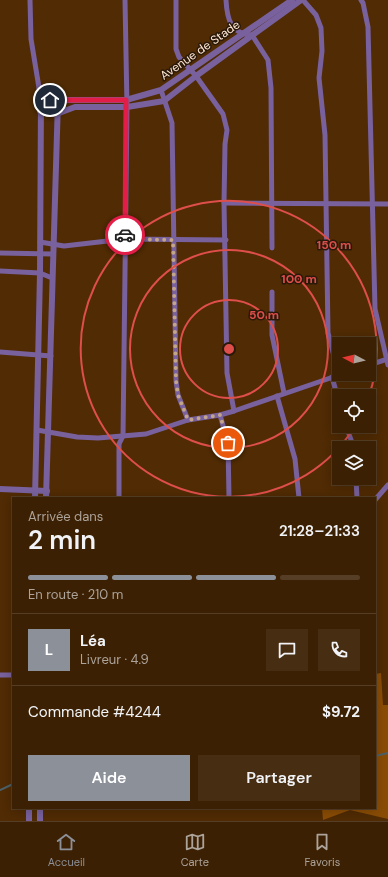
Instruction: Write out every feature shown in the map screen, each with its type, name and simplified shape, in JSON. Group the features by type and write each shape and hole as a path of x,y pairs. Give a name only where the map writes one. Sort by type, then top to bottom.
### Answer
{"street":[{"path":"30,0 31,39 41,100 40,273 35,497"},
{"path":"119,497 118,444 123,436 127,108 125,0"},
{"path":"176,0 176,49 179,57 196,76 223,114 227,130 224,203 226,240 227,373 234,411"},
{"path":"226,0 230,20 241,34 252,35"},
{"name":"Avenue de Stade","path":"41,100 126,100 160,90 292,0"},
{"path":"40,111 59,113 75,107 127,108 164,101 252,35 302,0 316,15 321,28 322,51 319,78 325,135 328,333 332,347"},
{"path":"361,0 368,27 375,310 388,365"},
{"path":"252,35 268,60 270,74 272,248"},
{"path":"39,88 58,100 59,113 55,245 52,278 50,431 46,497"},
{"path":"160,90 172,123 176,381 178,395 188,420"},
{"path":"224,203 388,204"},
{"path":"40,242 64,246 125,239 226,240"},
{"path":"0,253 53,254"},
{"path":"0,271 40,273 52,278"},
{"path":"272,292 272,335 284,393"},
{"path":"0,352 51,356"},
{"path":"376,363 387,359"},
{"path":"37,430 50,431 77,437 98,438 146,434 188,420 220,415 234,411 332,377"},
{"path":"277,396 295,460 299,497"},
{"path":"220,415 228,443 229,497"},
{"path":"356,485 357,497"},
{"path":"376,499 388,485"},
{"path":"0,489 47,491"},
{"path":"0,675 12,675"},
{"path":"29,809 29,821"},
{"path":"40,809 40,821"}],"shaded area":[{"path":"381,673 383,705 388,705 388,819 350,810 323,820 322,809 376,809 376,674"}],"waterway":[{"path":"376,756 388,753"},
{"path":"0,790 12,784"}],"way so far":[{"path":"125,235 125,239 173,240 176,381 178,395 188,420 220,415 228,443"}],"route":[{"path":"50,100 126,100 125,235"}]}
